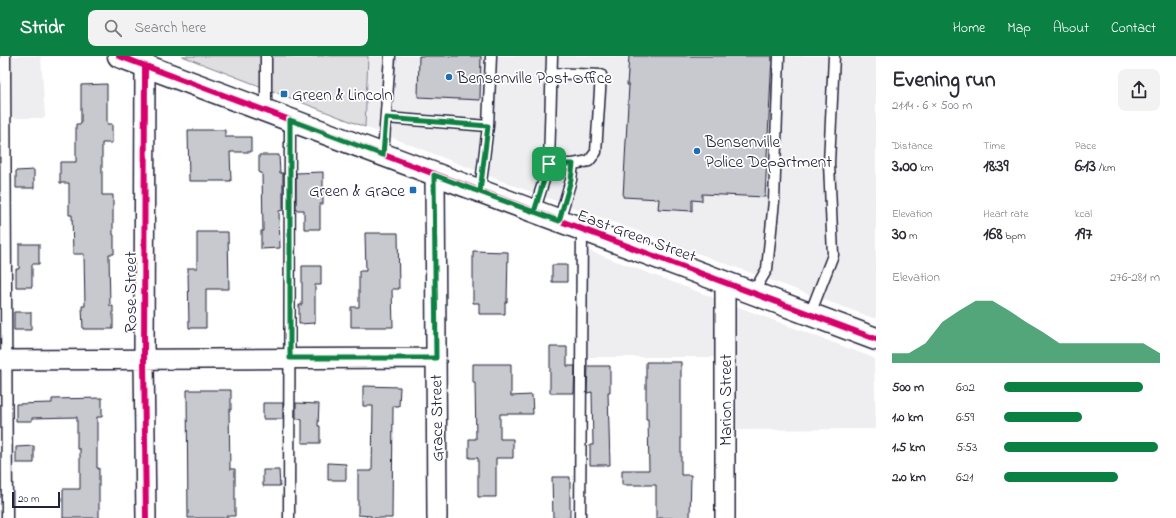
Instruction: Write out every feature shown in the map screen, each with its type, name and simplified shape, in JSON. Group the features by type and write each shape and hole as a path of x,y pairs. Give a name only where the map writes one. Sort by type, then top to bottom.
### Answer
{"street":[{"name":"East Green Street","path":"119,56 876,339"},
{"name":"Rose Street","path":"144,66 144,360 146,518"},
{"name":"Grace Street","path":"434,175 437,518"},
{"name":"Marion Street","path":"725,518 726,283"},
{"path":"3,360 436,358"}],"lane":[{"path":"5,56 3,360 7,518"},
{"path":"266,56 266,111"},
{"path":"383,155 390,56"},
{"path":"480,192 488,126 491,56"},
{"path":"534,212 549,164 552,56"},
{"path":"754,293 767,269 774,201 778,56"},
{"path":"810,314 833,255 829,163 834,56"},
{"path":"549,164 589,162 596,152 601,75 551,73"},
{"path":"386,118 488,126"},
{"path":"289,518 290,120"},
{"path":"559,221 571,180 573,164"},
{"path":"580,518 582,229"}],"shaded area":[{"path":"0,56 41,56 45,118 3,118 3,156 0,156"},
{"path":"182,56 368,56 365,127"},
{"path":"368,56 876,56 876,319 515,186 365,127"},
{"path":"579,247 874,358 876,429 722,430 723,357 578,357"}],"building":[{"name":"Bensenville Post Office","path":"419,56 481,56 480,100 418,97"},
{"name":"Bensenville Police Department","path":"629,56 772,56 765,197 702,194 702,201 692,200 692,211 658,209 659,199 623,197 629,85 627,85"},
{"path":"107,84 107,124 112,124 112,143 102,143 102,195 113,195 114,254 109,254 110,306 113,306 113,329 83,329 82,306 85,306 84,254 73,254 72,215 69,215 69,183 60,183 60,162 76,162 76,124 81,124 81,85"},
{"path":"188,130 225,130 225,137 251,137 251,152 230,152 231,181 189,181"},
{"path":"259,155 279,155 280,173 283,173 283,210 279,211 280,248 261,249 261,231 263,231 262,173 259,173"},
{"path":"34,170 34,188 16,188 16,171"},
{"path":"323,172 323,204 320,204 320,229 304,229 304,210 296,210 296,173"},
{"path":"197,232 228,232 229,289 206,289 206,328 189,328 188,268 197,268"},
{"path":"365,233 398,233 399,289 392,289 393,327 351,327 351,307 359,307 359,271 366,271"},
{"path":"19,244 39,244 39,264 32,264 32,287 16,287 16,269 19,269"},
{"path":"473,251 508,252 507,302 505,302 505,314 479,314 479,303 473,303"},
{"path":"552,265 567,265 567,282 552,282"},
{"path":"302,266 321,266 321,285 315,285 315,323 299,324 299,305 302,305"},
{"path":"14,312 31,312 31,330 14,330"},
{"path":"550,347 567,347 567,366 575,366 574,393 550,393"},
{"path":"646,362 681,362 681,475 691,475 690,518 656,518 656,485 622,485 622,470 649,470 648,419 646,419"},
{"path":"473,364 511,364 511,396 532,395 533,414 500,414 500,439 513,439 513,458 496,458 496,497 478,497 478,458 469,458 469,439 476,439 475,383 473,383"},
{"path":"588,366 610,366 610,392 608,392 610,465 590,465 590,445 593,445 592,392 587,393"},
{"path":"363,386 400,387 399,406 393,406 392,518 371,518 371,516 358,515 358,471 372,471 373,406 363,406"},
{"path":"187,390 231,390 231,410 229,410 230,469 235,469 235,516 226,516 226,518 188,518"},
{"path":"102,398 102,417 97,417 99,518 63,518 63,489 80,489 80,449 77,449 77,417 32,418 32,421 16,421 16,404 52,403 52,399"},
{"path":"263,403 283,403 283,419 263,419"},
{"path":"296,403 319,404 318,426 320,426 320,443 302,443 302,420 296,419"},
{"path":"34,446 34,463 16,463 16,447"},
{"path":"328,463 346,464 346,480 328,480"},
{"path":"263,470 279,470 280,486 263,486"},
{"path":"552,477 570,477 570,518 553,518"}],"cycle path":[{"path":"119,56 876,339"},
{"path":"145,66 144,360 146,518"}],"place":[{"name":"Bensenville Post Office","path":"449,77"},
{"name":"Green & Lincoln","path":"284,94"},
{"name":"Bensenville Police Department","path":"697,151"},
{"name":"Green & Grace","path":"413,190"}],"route":[{"path":"549,164 534,212 434,175 436,358 290,358 290,120 383,155 386,118 488,126 480,192 534,212 559,221 571,180 573,164 549,164"}]}
